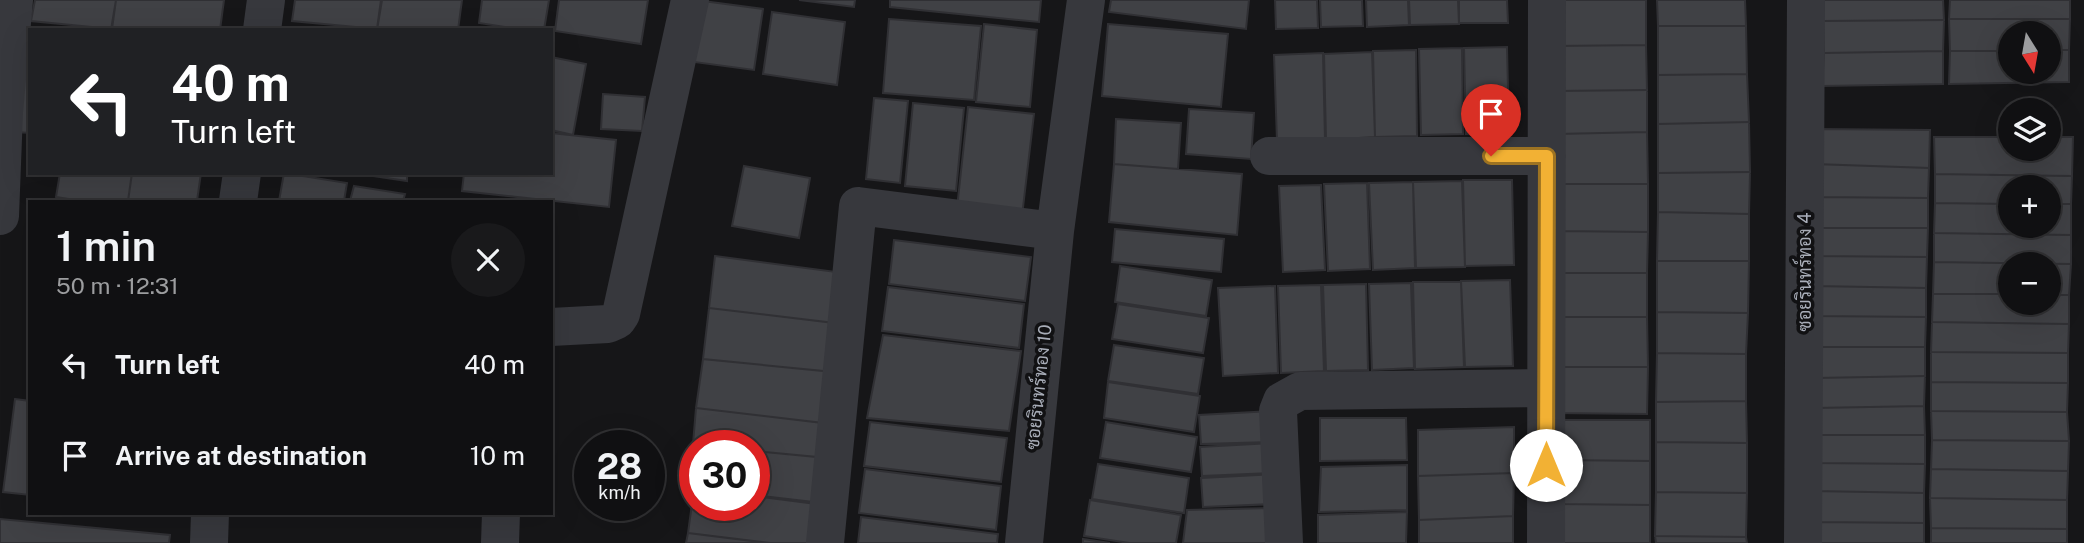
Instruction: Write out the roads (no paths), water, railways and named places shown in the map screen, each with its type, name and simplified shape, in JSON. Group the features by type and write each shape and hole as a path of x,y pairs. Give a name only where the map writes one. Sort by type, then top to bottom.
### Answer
{"street":[{"path":"0,216 4,112 14,0"},
{"path":"262,28 266,0"},
{"path":"553,327 608,324 617,320 621,314 690,0"},
{"name":"ซอยรินทร์ทอง 10","path":"1024,543 1055,231 1086,0"},
{"path":"1546,543 1547,0"},
{"name":"ซอยรินทร์ทอง 4","path":"1803,543 1806,0"},
{"path":"1269,156 1547,156"},
{"path":"238,200 242,175"},
{"path":"825,543 858,206 1055,231"},
{"path":"1284,543 1278,411 1282,401 1300,391 1546,388"},
{"path":"209,543 210,515"},
{"path":"500,543 501,515"}]}
